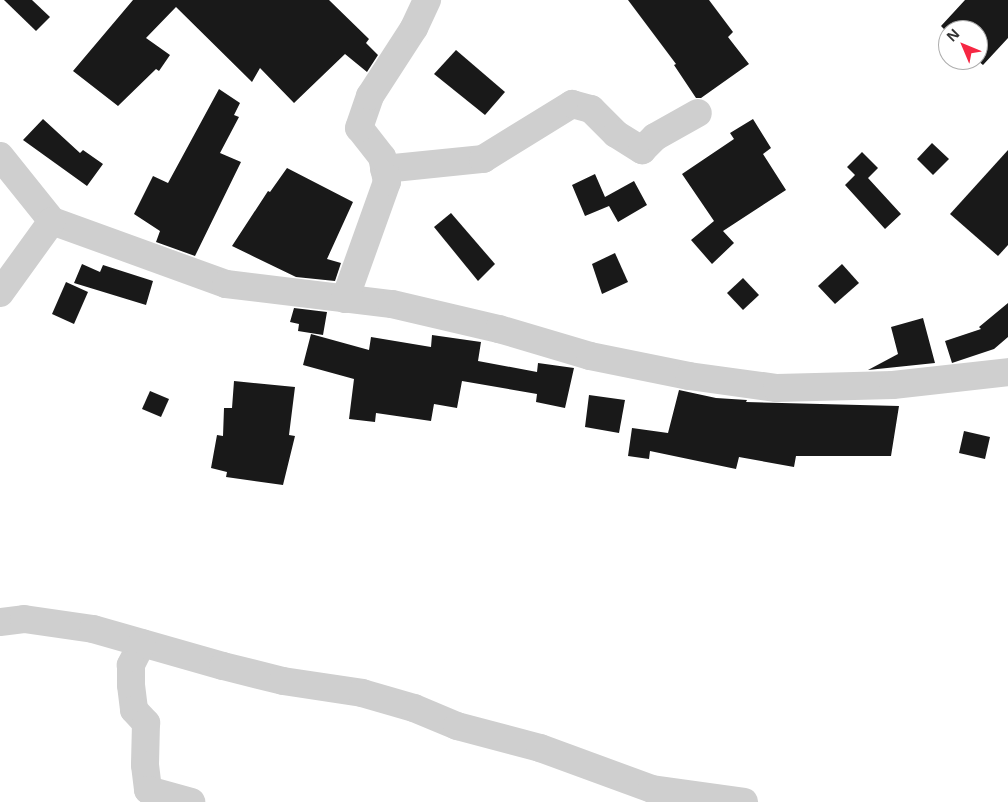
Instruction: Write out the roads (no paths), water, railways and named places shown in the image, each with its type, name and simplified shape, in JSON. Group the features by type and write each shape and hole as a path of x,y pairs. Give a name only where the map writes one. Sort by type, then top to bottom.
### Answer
{"street":[{"path":"345,299 387,182 382,157 359,128 370,96 414,28 427,0"},
{"path":"384,169 483,159 556,116 572,104 591,109 616,134 642,150 655,137 698,113"},
{"path":"0,156 52,221 226,284 392,304 499,329 600,358 690,376 777,388 893,385 1008,372"},
{"path":"0,293 52,221"},
{"path":"0,622 24,619 93,629 283,681 371,695 457,726 540,748 652,789 744,802"},
{"path":"142,643 131,665 131,685 134,710 146,723 145,765 148,790 191,802"}]}
